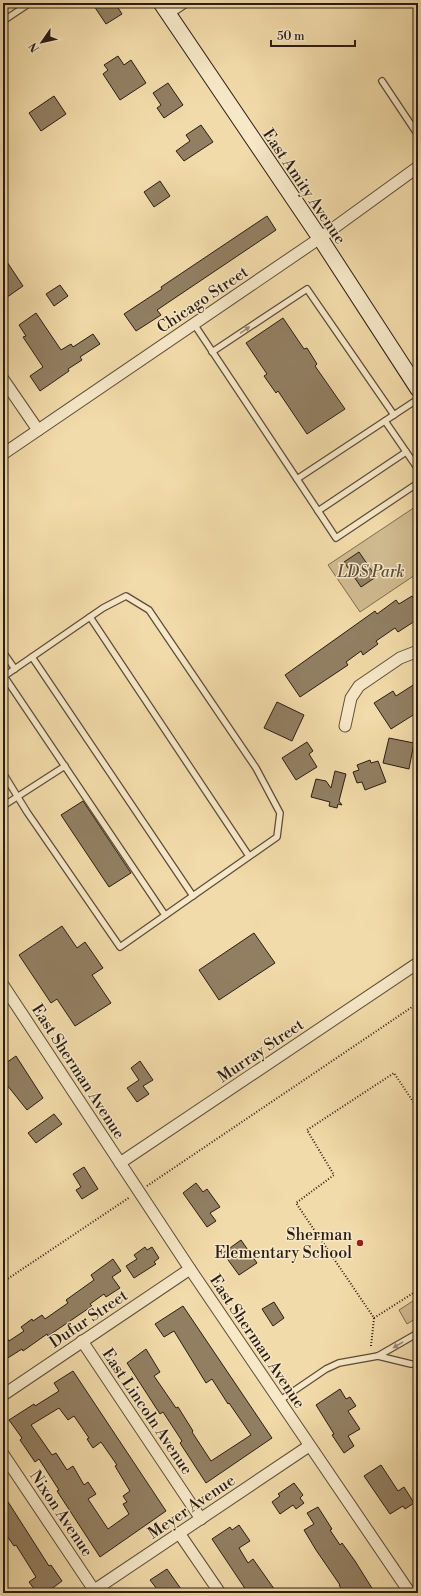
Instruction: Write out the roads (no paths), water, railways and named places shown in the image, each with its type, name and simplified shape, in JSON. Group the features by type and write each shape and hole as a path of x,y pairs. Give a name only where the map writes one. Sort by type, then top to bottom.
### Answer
{"main road":[{"name":"East Amity Avenue","path":"165,8 320,238 418,389"}],"street":[{"path":"165,8 183,3"},
{"name":"Chicago Street","path":"3,454 320,238 418,167"},
{"path":"3,379 38,430"},
{"path":"345,726 352,698 359,686 400,658 418,651"},
{"name":"Murray Street","path":"120,1163 418,963"},
{"name":"East Sherman Avenue","path":"3,985 190,1269 410,1593"},
{"name":"Dufur Street","path":"3,1395 190,1269"},
{"name":"East Lincoln Avenue","path":"82,1341 201,1519"},
{"name":"Meyer Avenue","path":"92,1591 309,1446"},
{"name":"Nixon Avenue","path":"3,1454 92,1591"},
{"path":"179,1533 220,1593"}],"lane":[{"path":"3,21 30,3"},
{"path":"382,81 418,135"},
{"path":"212,352 307,289 394,415"},
{"path":"194,324 336,538 418,483"},
{"path":"297,479 418,399"},
{"path":"385,421 418,469"},
{"path":"318,511 406,452"},
{"path":"3,773 17,796 120,946 193,896 277,837 280,813 256,768 149,610 126,596 90,617 4,677 165,915"},
{"path":"90,617 249,856"},
{"path":"3,652 15,669"},
{"path":"32,657 193,896"},
{"path":"3,806 65,766"},
{"path":"279,1401 326,1369 339,1363 378,1356 418,1333"},
{"path":"378,1356 411,1364 418,1364"}],"place":[{"name":"Sherman Elementary School","path":"360,1243"}],"park label":[{"name":"LDS Park","path":"371,571"}]}
